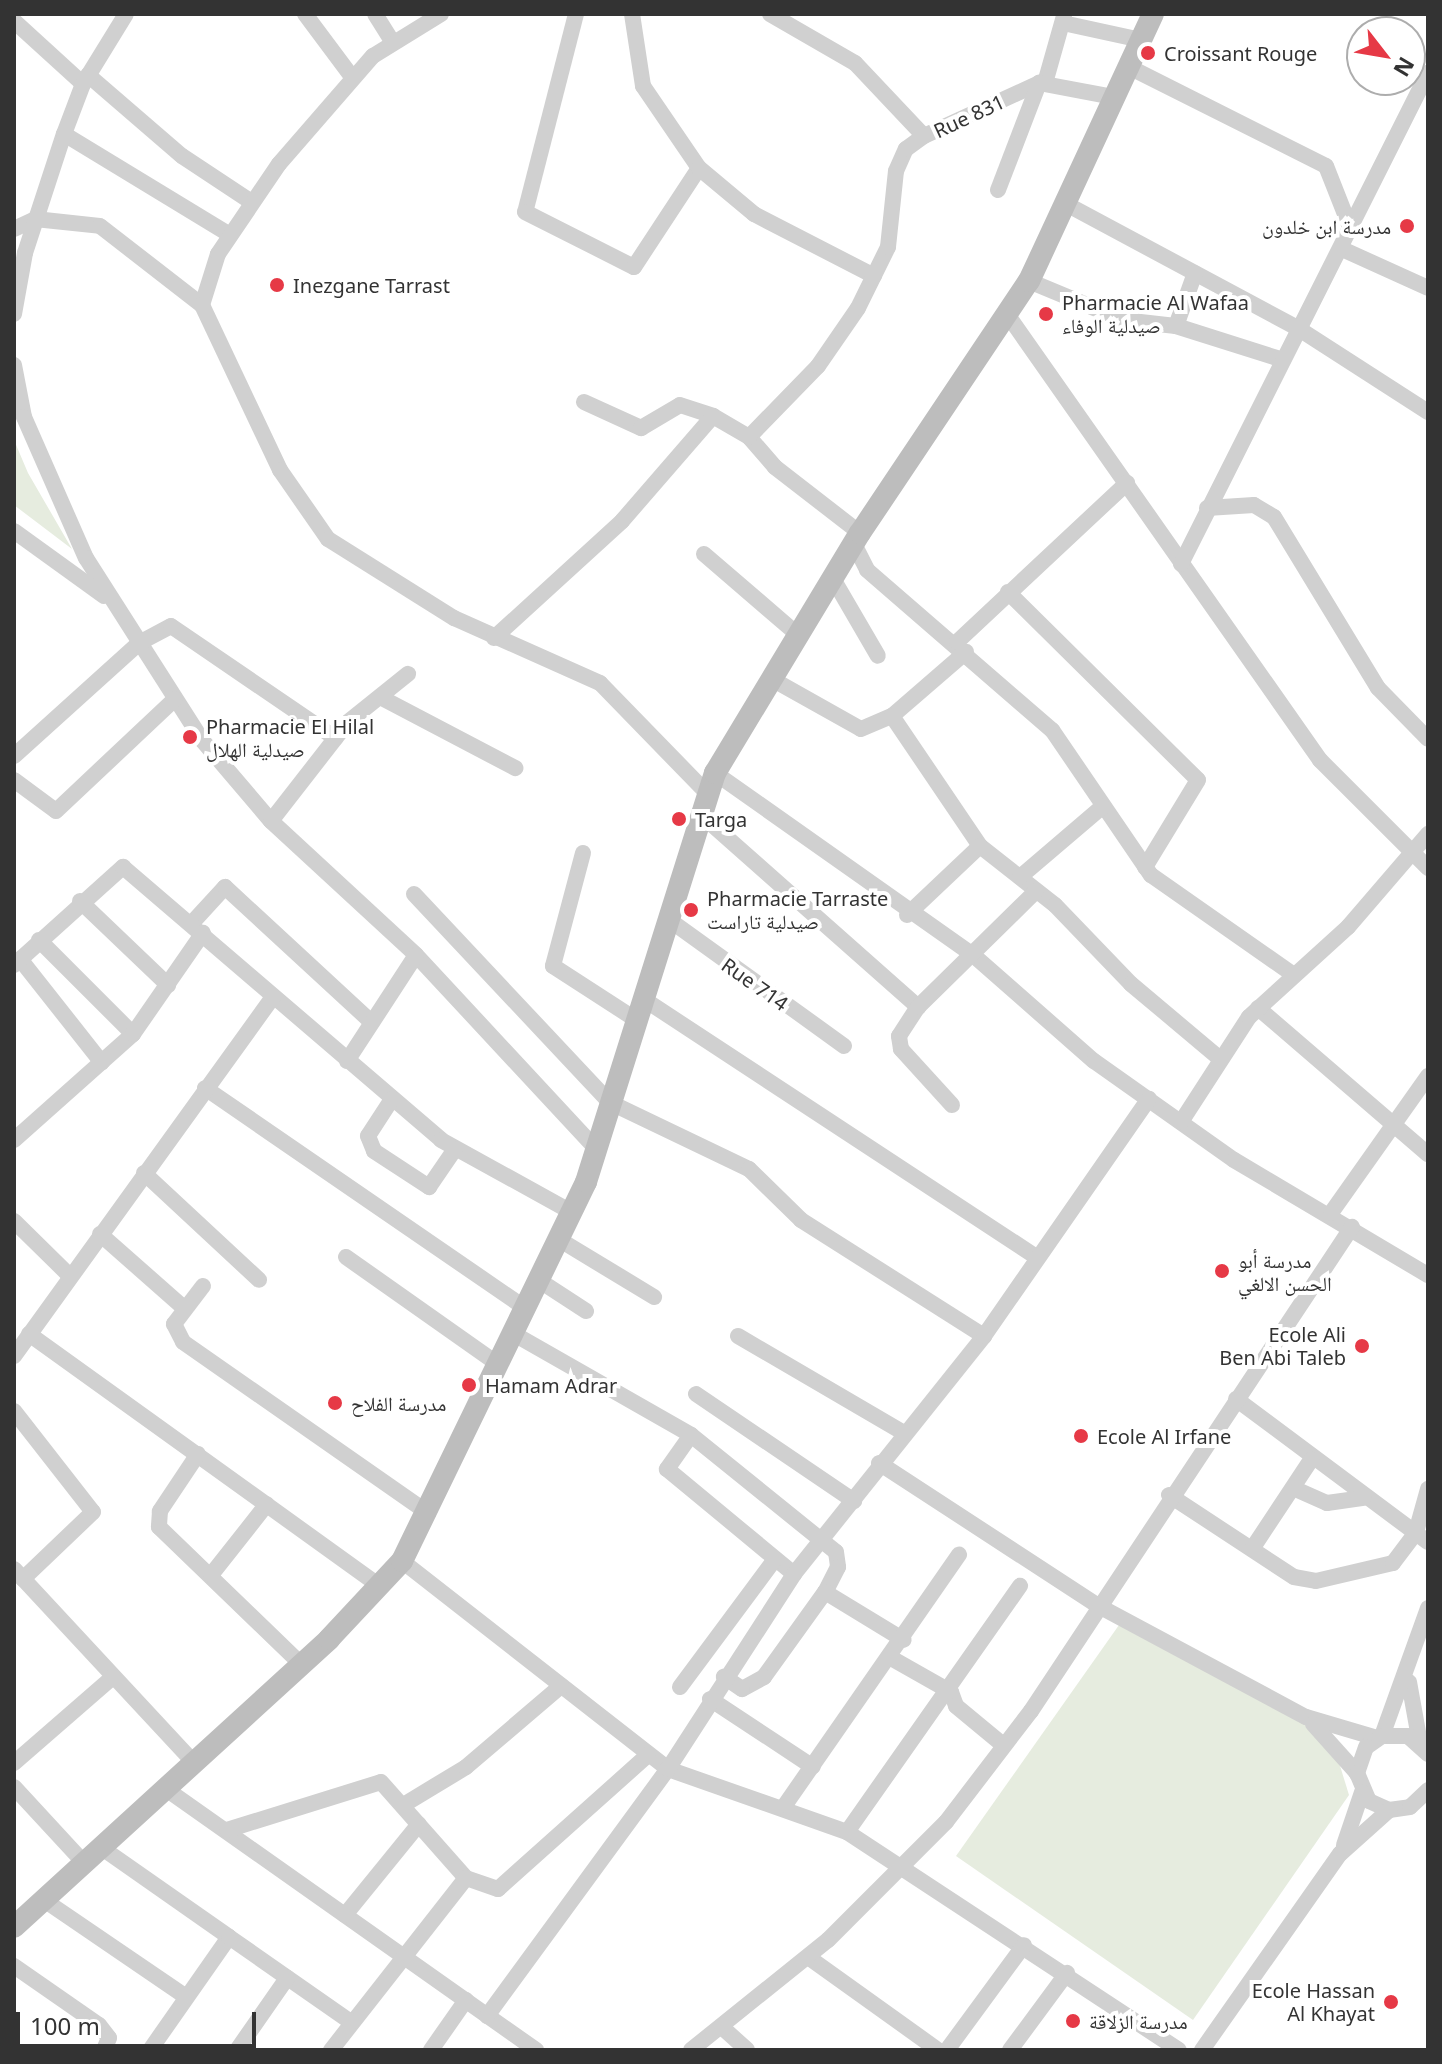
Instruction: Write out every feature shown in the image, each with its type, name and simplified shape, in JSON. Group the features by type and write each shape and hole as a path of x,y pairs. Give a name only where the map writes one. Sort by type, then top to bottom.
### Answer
{"street":[{"path":"14,314 16,291 35,219 64,134 86,80 126,14"},
{"path":"305,14 352,77"},
{"path":"375,14 391,40"},
{"path":"202,305 230,235 250,201 352,77 391,40 421,18 441,14"},
{"path":"576,14 525,212 634,267 699,168"},
{"path":"632,14 643,86 699,168 754,214 874,276"},
{"name":"Rue 831","path":"770,14 855,63 924,136 1042,83"},
{"path":"14,1927 301,1664 381,1587 402,1561 573,1213 711,782 770,678 856,538 1029,281 1068,205 1113,97 1131,68 1153,14"},
{"path":"998,190 1042,83 1063,19 1141,40"},
{"path":"14,21 182,156 250,201"},
{"path":"1131,68 1326,166 1350,227"},
{"path":"1181,564 1296,327 1342,249 1350,227 1428,73"},
{"path":"1042,83 1113,97"},
{"path":"64,134 230,235"},
{"path":"749,437 833,347 874,276 891,236 896,171 906,149 924,136"},
{"path":"1068,205 1296,327 1428,412"},
{"path":"14,229 35,219 100,226 202,305 284,478 328,539 384,580 494,638 610,690 711,782 907,915 972,954 1054,1029 1181,1122 1428,1275"},
{"path":"1342,249 1428,288"},
{"path":"1176,326 1195,273"},
{"path":"1029,281 1123,320 1176,326 1280,359"},
{"path":"1007,314 1320,760 1410,854 1428,868"},
{"path":"14,365 47,478 109,600 175,699 271,821 416,955 596,1149"},
{"path":"584,402 641,428 680,405 713,416 749,437 775,467 856,538 867,570 961,647 1052,730 1145,867 1294,975"},
{"path":"494,638 622,521 713,416"},
{"path":"770,678 847,728 892,716 961,647 1008,592 1127,483"},
{"path":"1207,508 1254,505 1274,517 1378,688 1428,739"},
{"path":"14,531 109,600"},
{"path":"704,554 797,634"},
{"path":"832,577 878,656"},
{"path":"1008,592 1198,780 1145,867"},
{"path":"14,756 139,643 176,627 335,738"},
{"path":"271,821 335,738 408,674"},
{"path":"380,697 515,768"},
{"path":"14,780 56,811 175,699"},
{"path":"892,716 980,846 1036,891 1218,1057"},
{"path":"1020,877 1102,807"},
{"path":"699,813 918,1007"},
{"path":"1181,1122 1218,1057 1258,1008 1294,975 1428,834"},
{"path":"907,915 980,846"},
{"path":"583,853 553,966 639,1009 1037,1257"},
{"path":"102,1063 17,962 80,901 123,867 198,928 347,1061 455,1149 573,1213"},
{"path":"14,1140 133,1034 168,985 216,888 225,887 370,1021"},
{"path":"952,1105 898,1045 918,1007 1036,891"},
{"path":"414,894 609,1102 749,1169 801,1220 984,1336"},
{"path":"80,901 168,985"},
{"name":"Rue 714","path":"668,919 844,1046"},
{"path":"39,940 133,1034"},
{"path":"347,1061 370,1021 416,955"},
{"path":"14,1356 273,997"},
{"path":"1258,1008 1353,1084 1390,1128 1428,1154"},
{"path":"1331,1213 1428,1076"},
{"path":"205,1088 526,1309"},
{"path":"392,1099 368,1136 374,1151 429,1187 455,1149"},
{"path":"487,2016 668,1769 724,1677 794,1574 826,1541 879,1463 984,1336 1149,1099"},
{"path":"144,1173 259,1280"},
{"path":"14,1221 70,1276"},
{"path":"691,2050 724,2029 908,1868 1002,1744 1352,1227"},
{"path":"100,1234 185,1309"},
{"path":"560,1240 654,1297"},
{"path":"346,1257 499,1365"},
{"path":"540,1281 586,1311"},
{"path":"203,1286 185,1309 174,1331 212,1368 428,1513"},
{"path":"29,1334 381,1587"},
{"path":"514,1334 691,1435 826,1541 838,1567 825,1592 756,1684 742,1689 724,1677"},
{"path":"738,1336 904,1433"},
{"path":"696,1394 854,1501"},
{"path":"1236,1399 1311,1460 1422,1537"},
{"path":"14,1411 93,1512 18,1574 194,1763"},
{"path":"691,1435 667,1469 794,1574"},
{"path":"198,1454 158,1517 172,1544 211,1575 301,1664"},
{"path":"1252,1549 1311,1460"},
{"path":"879,1463 1095,1604 1306,1717 1425,1748 1408,1676"},
{"path":"1293,1488 1327,1503 1364,1498"},
{"path":"1169,1495 1294,1577 1316,1581 1381,1569 1422,1537 1428,1489"},
{"path":"211,1575 267,1504"},
{"path":"785,1805 904,1640 959,1555"},
{"path":"680,1687 775,1559"},
{"path":"402,1561 668,1769 785,1805 847,1832 908,1868 1179,2050"},
{"path":"847,1832 951,1692 1020,1586"},
{"path":"825,1592 904,1640"},
{"path":"1357,1773 1380,1737 1408,1676 1428,1608"},
{"path":"891,1658 951,1692 956,1706 1002,1744"},
{"path":"14,1763 113,1677"},
{"path":"405,1804 466,1767 561,1686"},
{"path":"710,1699 813,1767"},
{"path":"1306,1717 1357,1773 1362,1792 1340,1854"},
{"path":"227,1830 372,1782 405,1804 466,1878 498,1889 648,1755"},
{"path":"14,1787 85,1864"},
{"path":"166,1789 466,2000 527,2048"},
{"path":"1410,1807 1428,1790"},
{"path":"1362,1792 1389,1810"},
{"path":"1202,2050 1340,1854 1389,1810 1410,1807 1428,1810"},
{"path":"345,1915 419,1824"},
{"path":"102,1848 351,2022"},
{"path":"331,2050 402,1955 466,1878"},
{"path":"44,1900 186,1997"},
{"path":"150,2050 229,1937"},
{"path":"947,2050 1024,1945"},
{"path":"808,1957 938,2050"},
{"path":"14,1966 99,2025 109,2038 104,2050"},
{"path":"1010,2050 1067,1973"},
{"path":"237,2050 287,1978"},
{"path":"431,2050 466,2000"},
{"path":"724,2029 747,2050"}],"shaded area":[{"path":"14,440 28,473 72,549 14,505"},
{"path":"1119,1625 1195,1652 1333,1743 1349,1795 1193,2020 956,1856"}],"place":[{"name":"Croissant Rouge","path":"1148,53"},
{"name":"مدرسة ابن خلدون","path":"1407,226"},
{"name":"Inezgane Tarrast","path":"277,285"},
{"name":"Pharmacie Al Wafaa صيدلية الوفاء","path":"1046,314"},
{"name":"Pharmacie El Hilal صيدلية الهلال","path":"190,737"},
{"name":"Targa","path":"679,819"},
{"name":"Pharmacie Tarraste صيدلية تاراست","path":"691,910"},
{"name":"مدرسة أبو الحسن الالغي","path":"1222,1271"},
{"name":"Ecole Ali Ben Abi Taleb","path":"1362,1346"},
{"name":"Hamam Adrar","path":"469,1385"},
{"name":"مدرسة الفلاح","path":"335,1403"},
{"name":"Ecole Al Irfane","path":"1081,1436"},
{"name":"Ecole Hassan Al Khayat","path":"1391,2002"},
{"name":"مدرسة الزلاقة","path":"1073,2021"}]}
